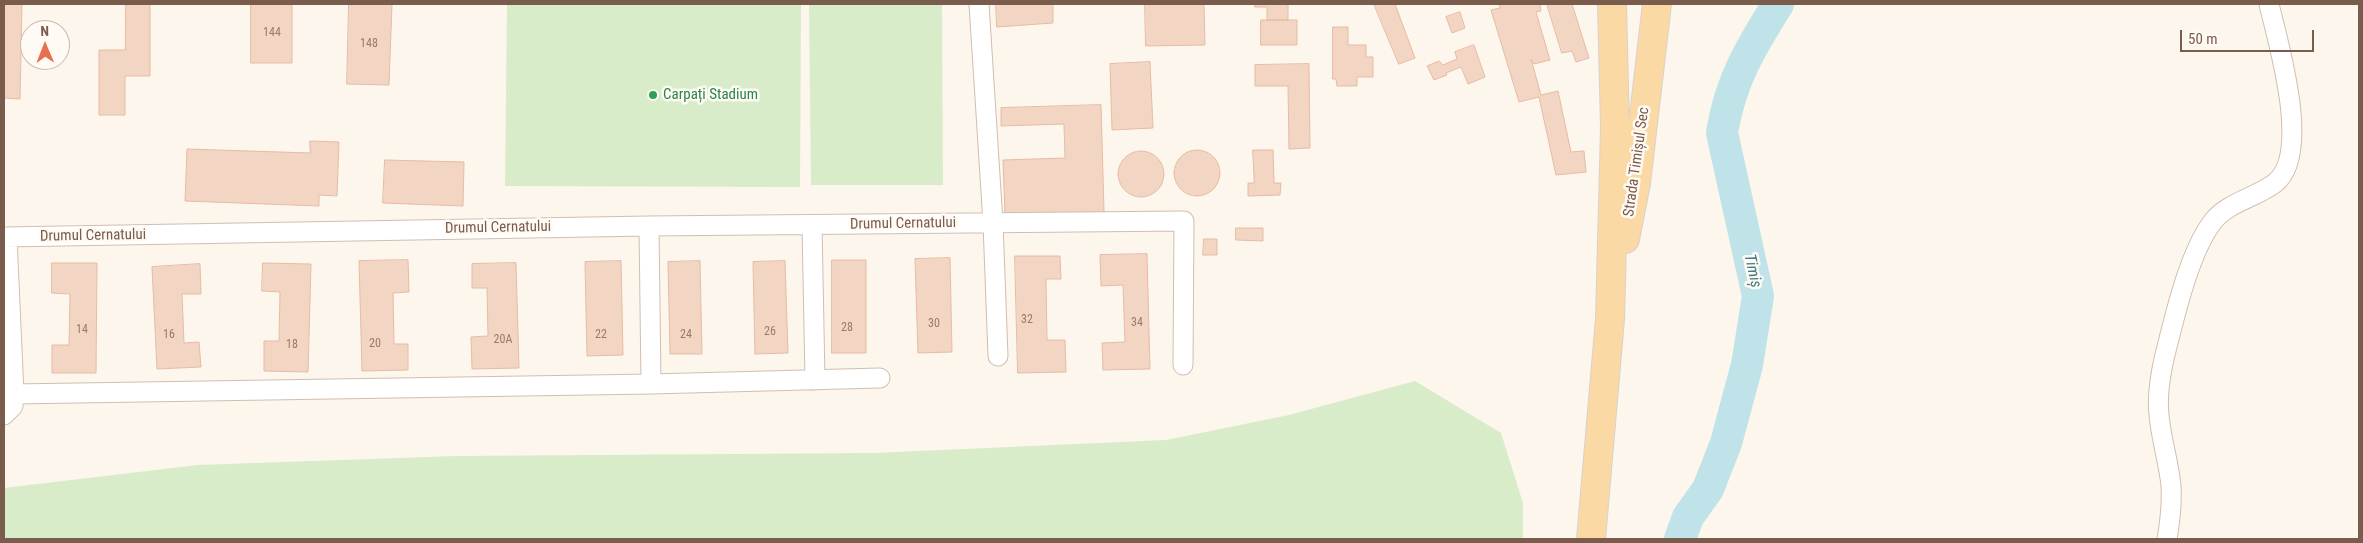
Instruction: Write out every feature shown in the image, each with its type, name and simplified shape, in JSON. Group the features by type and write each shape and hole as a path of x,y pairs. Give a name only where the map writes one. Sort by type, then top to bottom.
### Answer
{"main road":[{"name":"Strada Timișul Sec","path":"1591,539 1610,319 1615,128 1612,4"},
{"name":"Strada Timișul Sec","path":"1610,319 1636,183 1657,4"}],"street":[{"path":"979,4 993,223 998,356"},
{"path":"2167,539 2171,486 2158,415 2159,392 2164,361 2191,264 2206,231 2215,218 2227,209 2276,182 2284,172 2291,156 2291,108 2269,4"},
{"name":"Drumul Cernatului","path":"5,237 649,226 1184,221 1183,365"},
{"path":"812,225 815,380"},
{"path":"649,226 651,384"},
{"path":"4,415 13,406 14,394 5,237"},
{"path":"14,394 651,384 880,378"}],"green space":[{"name":"Carpați Stadium","path":"507,4 801,5 800,187 505,186"},
{"path":"809,4 942,4 943,185 811,185"},
{"path":"1415,381 1501,433 1523,503 1523,539 4,539 4,488 198,465 457,456 874,453 1166,440 1289,415"}],"building":[{"path":"4,4 22,4 22,20 20,20 20,99 4,98"},
{"path":"126,4 150,4 150,76 125,76 125,115 99,115 99,50 125,50"},
{"path":"251,4 292,4 292,63 251,63"},
{"path":"349,4 392,4 389,85 347,84"},
{"path":"996,4 1053,4 1053,23 997,27"},
{"path":"1145,4 1204,4 1205,45 1146,46"},
{"path":"1255,4 1288,4 1288,20 1267,20 1267,7 1255,7"},
{"path":"1374,4 1395,4 1415,58 1399,64"},
{"path":"1499,4 1545,4 1540,5 1541,11 1536,12 1550,60 1534,64 1531,59 1541,95 1558,91 1571,152 1584,151 1586,172 1556,175 1539,97 1519,102 1491,10 1500,8"},
{"path":"1547,4 1572,4 1589,58 1576,62 1572,51 1562,53"},
{"path":"1460,12 1465,28 1452,33 1446,17"},
{"path":"1261,20 1297,20 1297,45 1261,45"},
{"path":"1333,27 1348,27 1348,45 1366,45 1366,57 1373,57 1373,77 1357,77 1357,86 1337,86 1336,79 1333,79"},
{"path":"1474,45 1485,77 1468,84 1461,67 1434,80 1427,66 1439,61 1443,65 1457,59 1455,52"},
{"path":"1150,62 1153,128 1112,130 1110,64"},
{"path":"1309,64 1310,148 1289,149 1288,86 1255,86 1255,65"},
{"path":"1101,105 1104,212 1005,214 1003,160 1065,158 1064,124 1001,126 1001,108"},
{"path":"310,141 339,142 337,196 319,195 319,206 185,201 187,149 310,153"},
{"path":"1192,150 1202,150 1216,160 1220,173 1216,186 1210,192 1202,196 1192,196 1178,186 1174,178 1174,168 1184,154"},
{"path":"1253,150 1273,150 1274,183 1281,183 1280,195 1248,196 1248,183 1254,183"},
{"path":"1137,151 1145,151 1154,155 1160,161 1164,174 1160,187 1154,193 1145,197 1137,197 1128,193 1122,187 1118,178 1118,170 1122,161 1128,155"},
{"path":"385,160 464,162 463,206 383,203"},
{"path":"1236,228 1263,228 1263,241 1236,240"},
{"path":"1204,239 1217,239 1217,255 1203,255"},
{"path":"1147,254 1150,369 1103,370 1102,343 1125,342 1123,285 1101,286 1100,255"},
{"path":"1015,256 1060,256 1061,279 1046,279 1047,340 1065,340 1066,372 1018,373"},
{"path":"950,258 952,352 918,353 915,259"},
{"path":"408,260 409,292 393,293 394,344 408,344 408,370 362,371 359,261"},
{"path":"832,260 866,260 866,353 832,353"},
{"path":"621,261 623,355 587,356 585,262"},
{"path":"700,261 702,354 670,354 668,262"},
{"path":"785,261 788,353 755,354 753,262"},
{"path":"52,263 97,263 96,373 52,373 52,345 69,345 70,294 52,293"},
{"path":"263,263 311,264 308,372 264,371 264,341 279,341 280,292 262,291"},
{"path":"516,263 519,368 472,369 471,337 488,336 487,288 472,288 472,264"},
{"path":"200,264 201,294 182,294 184,343 199,342 201,367 157,369 152,267"}],"waterway":[{"name":"Timiș","path":"1680,539 1688,517 1708,489 1726,443 1747,365 1758,296 1722,133 1730,97 1736,81 1759,35 1778,4"}],"place":[{"name":"Carpați Stadium","path":"653,95"}]}
